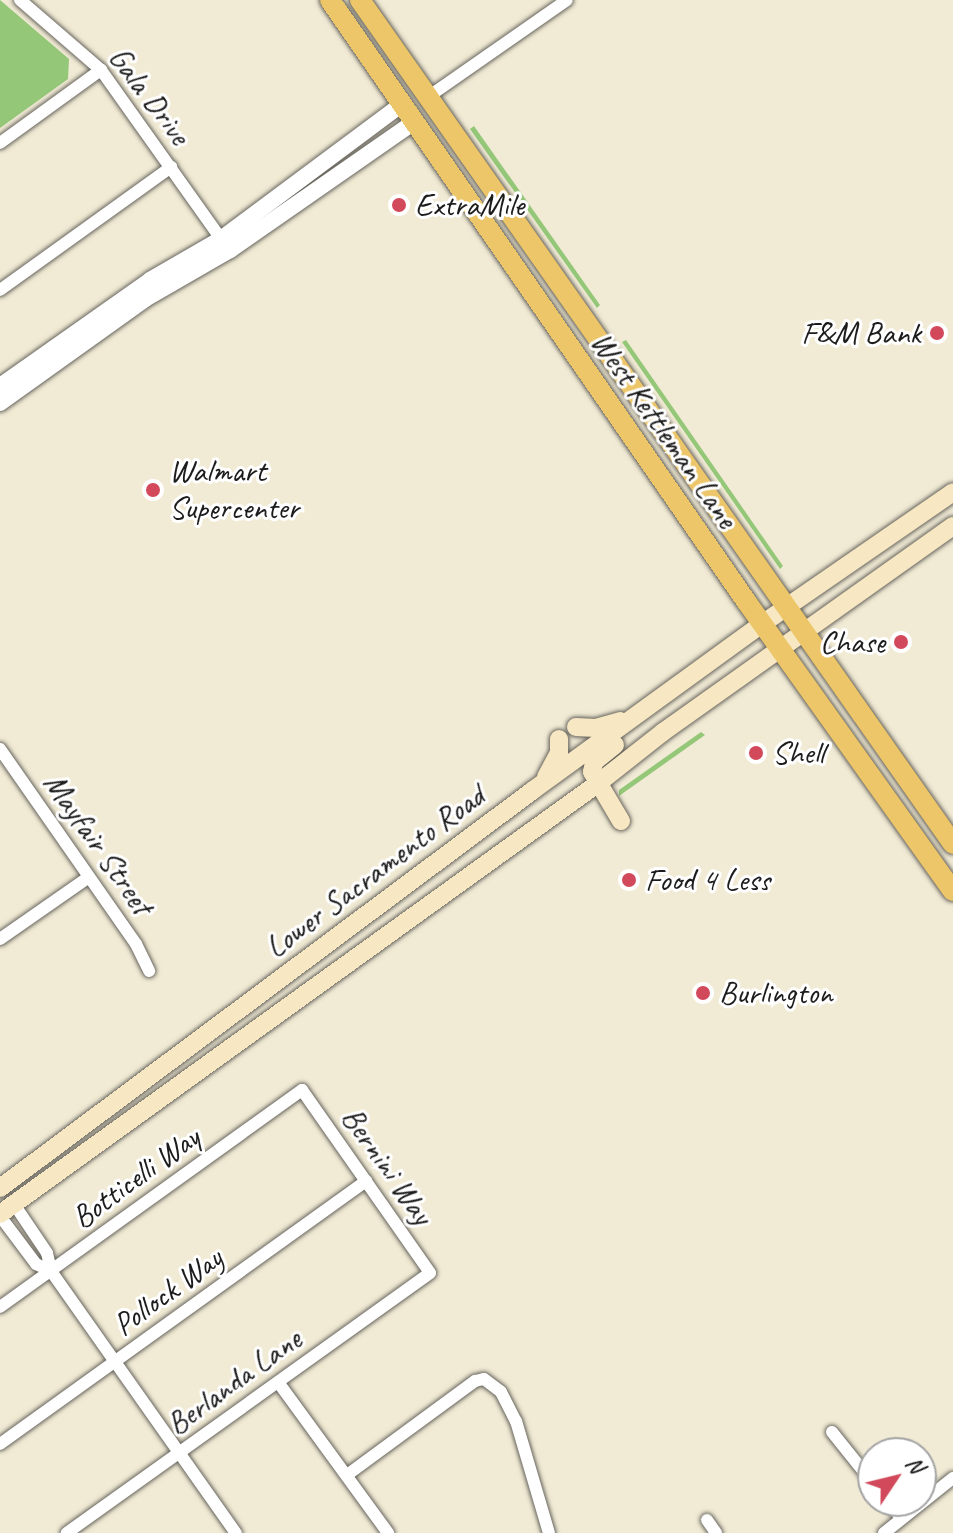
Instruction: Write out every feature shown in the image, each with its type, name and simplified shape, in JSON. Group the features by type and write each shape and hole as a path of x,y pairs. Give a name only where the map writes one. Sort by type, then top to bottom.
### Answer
{"main road":[{"name":"West Kettleman Lane","path":"330,0 762,624 953,891"},
{"name":"West Kettleman Lane","path":"360,0 953,844"},
{"name":"Lower Sacramento Road","path":"0,1188 460,829 532,791 787,606 953,492"},
{"name":"Lower Sacramento Road","path":"5,1211 953,526"},
{"path":"576,727 596,728 614,724 647,707"},
{"path":"621,821 597,784 592,772 594,762 637,726 647,707"},
{"path":"532,791 554,763 559,739"}],"street":[{"name":"Gala Drive","path":"20,0 101,70 226,244"},
{"path":"0,403 567,0"},
{"path":"0,143 101,70"},
{"path":"0,290 171,167"},
{"path":"0,386 150,280 226,244"},
{"name":"Mayfair Street","path":"0,749 136,944 149,971"},
{"path":"0,939 89,877"},
{"name":"Bernini Way","path":"302,1090 430,1273"},
{"name":"Botticelli Way","path":"0,1307 302,1090"},
{"name":"Pollock Way","path":"0,1444 366,1181"},
{"path":"5,1211 36,1264 51,1271"},
{"path":"5,1211 47,1253 51,1271 236,1533"},
{"name":"Berlanda Lane","path":"74,1531 430,1273"},
{"path":"347,1475 475,1381 484,1379 501,1392 516,1421 549,1533"},
{"path":"278,1382 388,1533"},
{"path":"832,1432 857,1463"},
{"path":"884,1533 900,1517"},
{"path":"707,1520 716,1533"}],"green space":[{"path":"0,0 69,59 68,79 0,128"},
{"path":"474,126 600,305 597,308 470,129"},
{"path":"626,340 783,566 780,569 622,342"},
{"path":"701,732 705,735 619,796 619,790"}],"place":[{"name":"ExtraMile","path":"399,205"},
{"name":"F&M Bank","path":"937,333"},
{"name":"Walmart Supercenter","path":"153,490"},
{"name":"Chase","path":"901,642"},
{"name":"Shell","path":"756,753"},
{"name":"Food 4 Less","path":"629,880"},
{"name":"Burlington","path":"703,993"}]}
